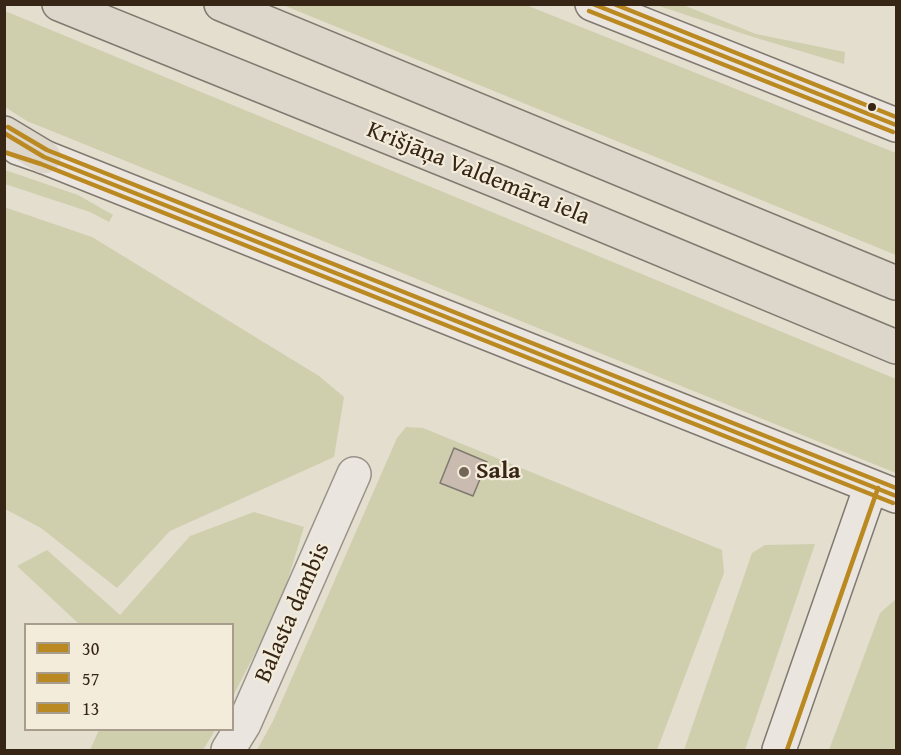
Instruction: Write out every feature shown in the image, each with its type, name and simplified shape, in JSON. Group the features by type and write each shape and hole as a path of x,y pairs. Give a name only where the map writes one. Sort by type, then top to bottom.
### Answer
{"main road":[{"name":"Krišjāņa Valdemāra iela","path":"59,4 502,183 897,347"},
{"path":"221,4 897,283"},
{"path":"4,133 44,157"}],"street":[{"path":"592,4 897,125"},
{"path":"4,144 44,157 884,491 779,750"},
{"name":"Balasta dambis","path":"228,750 248,715 354,474"}],"green space":[{"path":"283,5 526,5 896,153 896,255"},
{"path":"656,5 683,5 756,34 845,52 844,64 753,37"},
{"path":"5,11 896,379 896,473 27,121 5,107"},
{"path":"5,170 78,195 113,215 109,222 90,212 5,184"},
{"path":"4,207 92,237 319,376 344,397 334,457 170,531 117,588 41,528 5,509"},
{"path":"406,427 423,428 722,550 724,573 657,750 257,750 273,721 397,438"},
{"path":"254,512 304,527 280,605 234,694 234,623 78,623 17,566 47,550 120,615 190,536"},
{"path":"815,544 745,750 684,750 752,553 765,545"},
{"path":"896,599 896,750 829,750 880,613"},
{"path":"99,731 214,731 203,750 90,750"}],"building":[{"name":"Sala","path":"454,448 487,462 473,496 440,483"}],"transit line":[{"name":"30","path":"593,4 896,125"},
{"name":"13","path":"614,4 896,117"},
{"name":"57","path":"589,11 893,132"},
{"name":"13","path":"8,127 47,150 896,488"},
{"name":"30","path":"4,133 44,157 896,496"},
{"name":"57","path":"4,152 41,164 893,503"},
{"name":"57","path":"787,750 878,488"}],"place":[{"name":"Sala","path":"464,472"}]}
